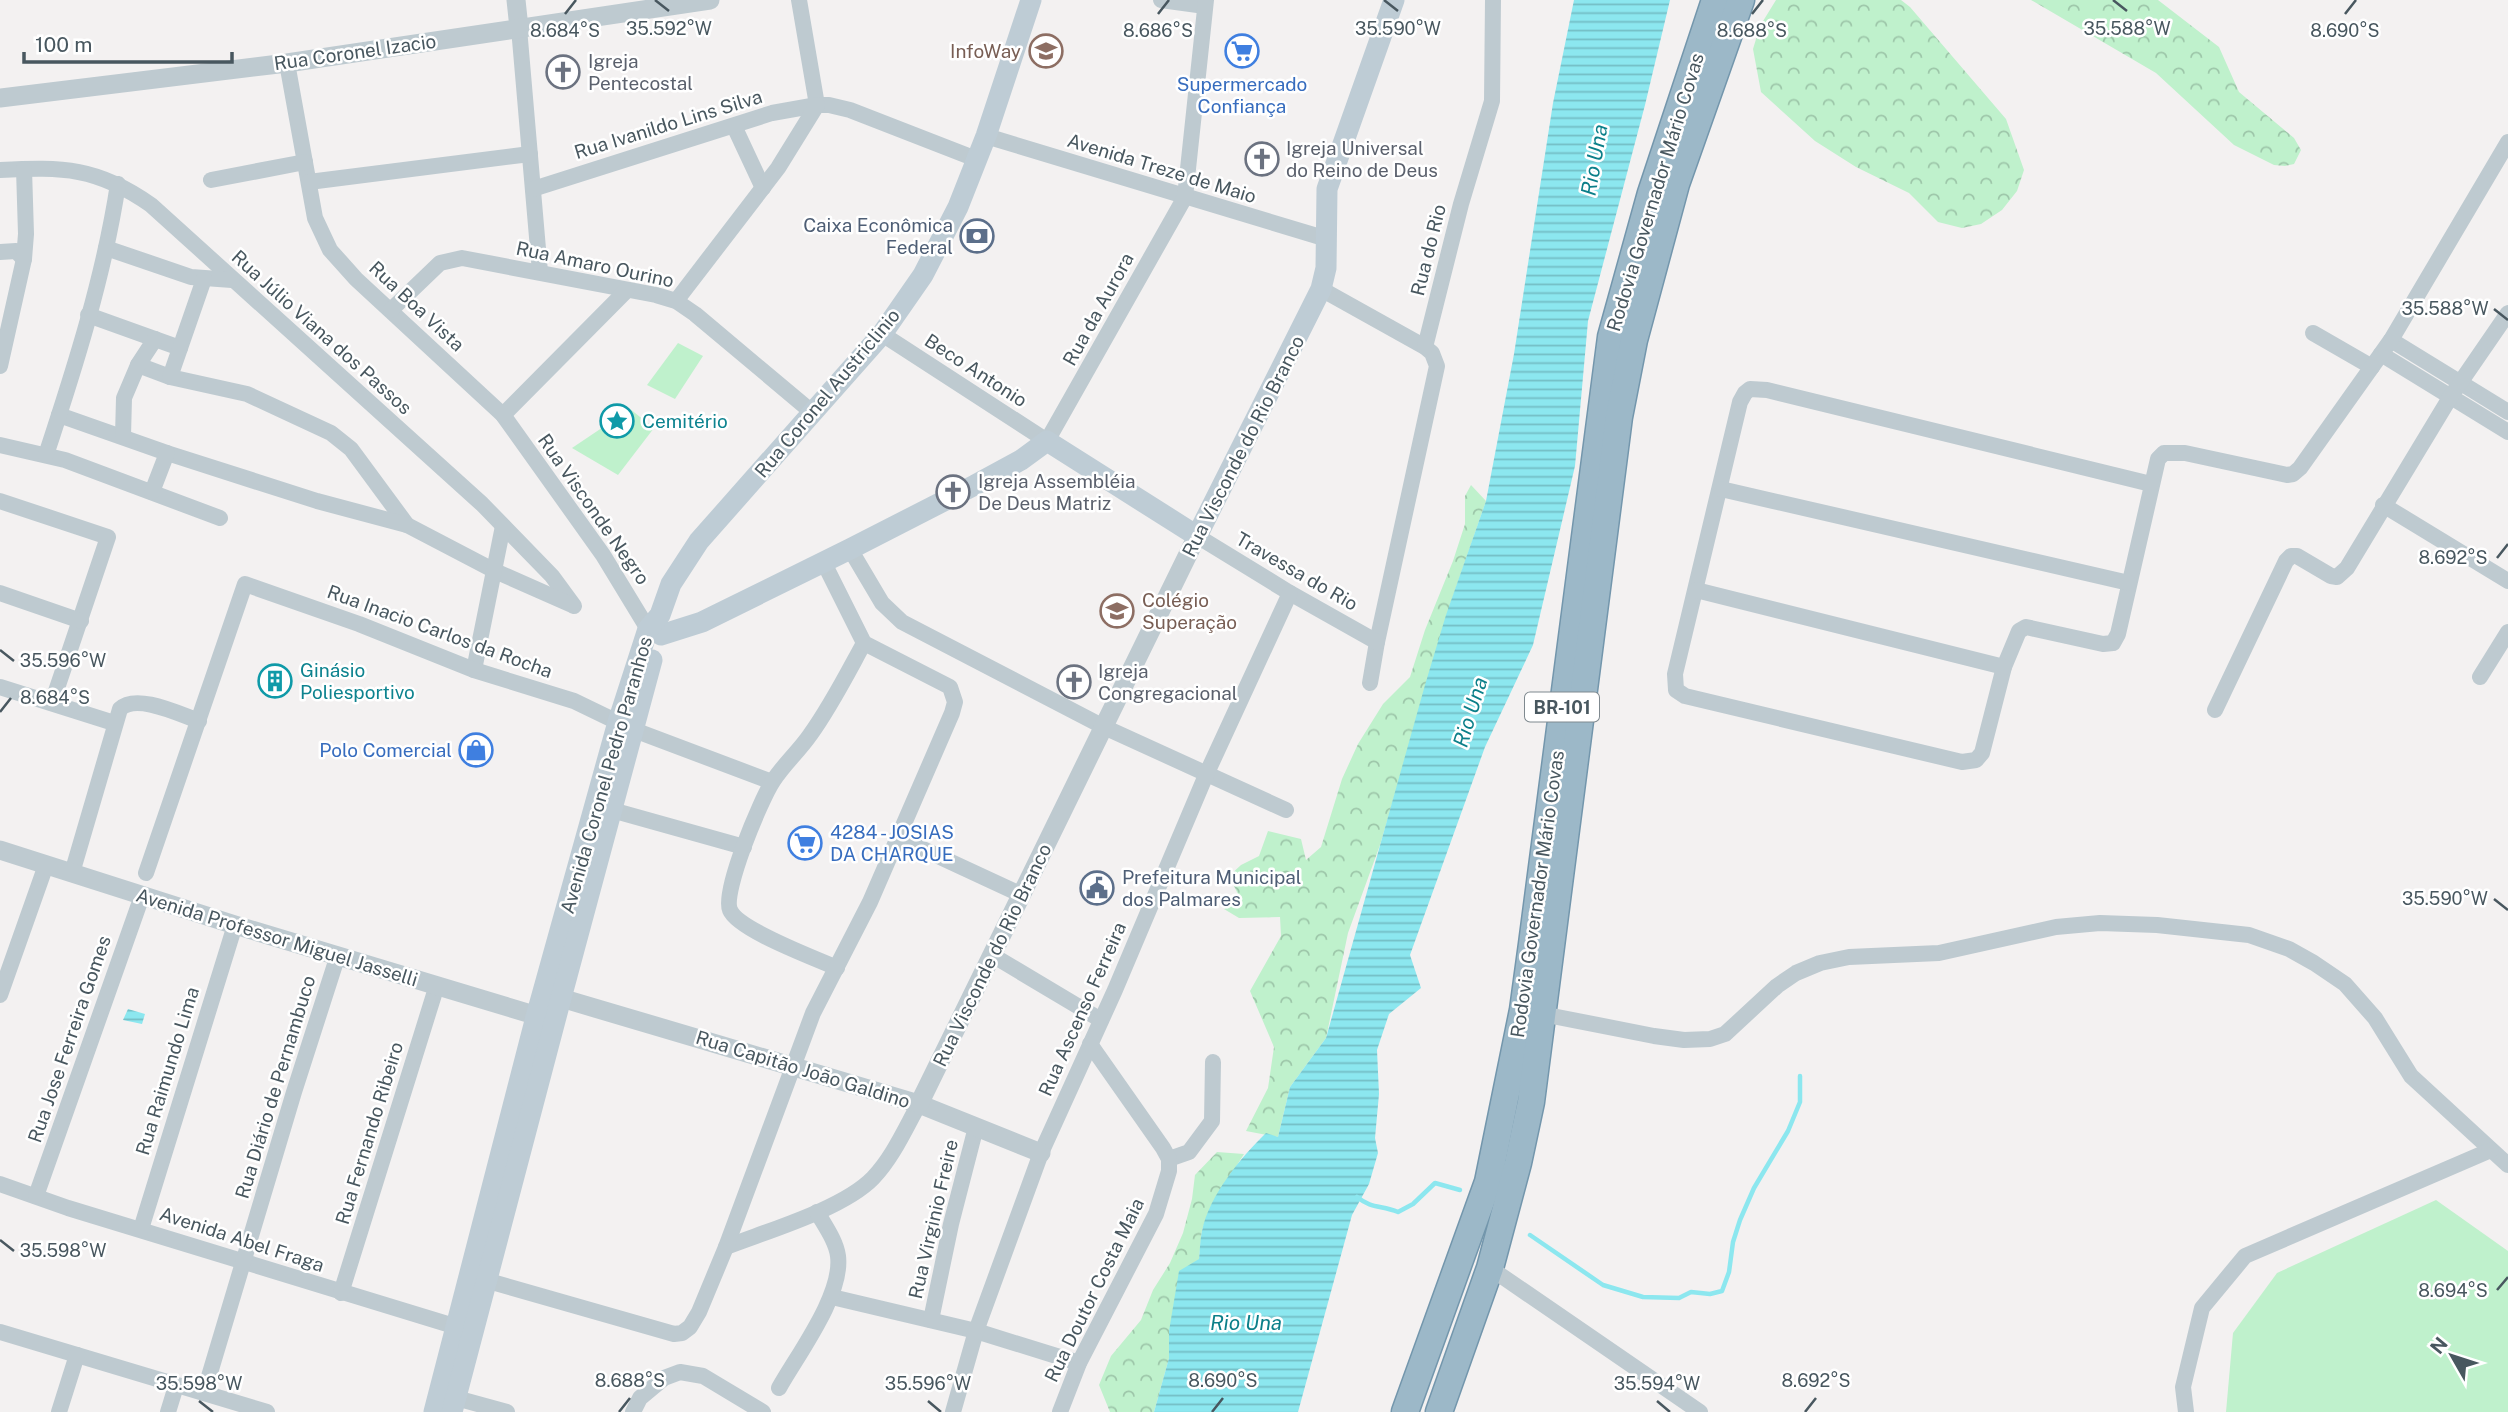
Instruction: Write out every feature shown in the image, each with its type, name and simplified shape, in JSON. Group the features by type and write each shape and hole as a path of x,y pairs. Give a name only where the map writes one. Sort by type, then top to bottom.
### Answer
{"highway":[{"name":"Rodovia Governador Mário Covas","path":"1405,1412 1488,1182 1506,1104 1523,1010 1611,337 1651,193 1715,0"},
{"name":"Rodovia Governador Mário Covas","path":"1439,1412 1490,1268 1531,1102 1619,417 1634,340 1676,184 1741,0"}],"main road":[{"name":"Rua Coronel Austriclinio","path":"656,626 671,584 699,541 882,334 923,275 944,237 986,136 1031,0"},
{"name":"Rua Visconde do Rio Branco","path":"1197,536 1321,289 1326,268 1330,179 1394,0"},
{"path":"656,626 702,622 986,478 1047,441 1197,536"},
{"name":"Avenida Coronel Pedro Paranhos","path":"445,1404 603,808 656,626"},
{"name":"Avenida Coronel Pedro Paranhos","path":"546,1019 561,998 573,919"}],"street":[{"path":"516,0 540,272"},
{"name":"Rua Coronel Izacio","path":"0,97 287,63 710,0"},
{"path":"676,301 789,153 817,104 799,0"},
{"path":"1161,0 1205,3 1185,197"},
{"name":"Rua do Rio","path":"1425,346 1461,204 1492,101 1493,0"},
{"name":"Rua Boa Vista","path":"287,63 316,218 323,237 341,264 503,415"},
{"path":"817,104 850,110 976,159"},
{"name":"Rua Ivanildo Lins Silva","path":"533,189 772,113 817,104"},
{"path":"734,126 762,188"},
{"name":"Avenida Treze de Maio","path":"986,136 1327,239"},
{"path":"2151,484 1767,390 1750,389 1740,402 1675,674 1676,690 1685,696 1962,762 1976,760 1982,753 2004,667 2019,631 2026,627 2103,644 2113,643 2118,634 2158,459 2164,453 2173,452 2293,474 2300,468 2391,340 2508,142"},
{"path":"309,182 530,154"},
{"path":"211,180 305,162"},
{"name":"Rua Júlio Viana dos Passos","path":"0,170 58,168 85,173 118,184 150,205 473,496 552,576 574,606 495,571"},
{"path":"0,366 24,259 24,169"},
{"path":"46,455 106,248 118,184"},
{"name":"Rua da Aurora","path":"1047,441 1185,197"},
{"path":"106,248 171,271 204,279 232,280"},
{"path":"0,252 16,251 24,259"},
{"name":"Rua Amaro Ourino","path":"391,310 429,271 440,263 462,258 656,295 676,301 730,342 813,413"},
{"path":"170,377 204,279"},
{"path":"1321,289 1425,346 1432,353 1437,366 1370,683"},
{"path":"503,415 627,290"},
{"path":"2215,710 2286,561 2291,555 2297,556 2337,577 2347,568 2456,389 2508,313"},
{"path":"88,315 180,348"},
{"path":"2313,333 2376,361 2456,389 2508,412"},
{"name":"Beco Antonio","path":"882,334 1047,441"},
{"path":"123,436 124,398 138,365 155,339"},
{"path":"2391,340 2508,432"},
{"path":"138,365 170,377 247,394 331,433 351,450 407,525"},
{"path":"59,415 317,501 407,525 495,571"},
{"name":"Rua Visconde Negro","path":"503,415 656,626"},
{"path":"0,445 46,455 220,518"},
{"path":"152,492 167,453"},
{"path":"1721,489 2129,583"},
{"path":"0,501 108,537 52,703"},
{"path":"2383,505 2508,581"},
{"path":"474,670 503,526"},
{"name":"Travessa do Rio","path":"1197,536 1377,642"},
{"name":"Rua Visconde do Rio Branco","path":"919,1104 1197,536"},
{"path":"850,549 883,603 902,622 1104,727 1286,810"},
{"path":"478,1278 674,1334 682,1333 690,1327 699,1312 813,1013 870,902 955,702 950,687 864,643 823,561"},
{"name":"Rua Inacio Carlos da Rocha","path":"198,721 245,584 359,624 474,670 574,701 626,726 772,782"},
{"path":"1696,590 2004,667"},
{"path":"0,593 81,621"},
{"name":"Rua Ascenso Ferreira","path":"953,1412 976,1331 1041,1153 1206,775 1290,593"},
{"path":"2480,677 2508,632"},
{"path":"837,968 747,927 730,911 728,901 744,847 772,782 810,736 864,643"},
{"path":"0,687 114,723"},
{"path":"72,873 114,723 124,705 141,702 198,721 146,873"},
{"path":"603,808 744,847"},
{"path":"897,837 1022,895"},
{"name":"Avenida Professor Miguel Jasselli","path":"0,850 235,925 546,1019"},
{"path":"0,995 5,966 46,865"},
{"name":"Rua Jose Ferreira Gomes","path":"36,1196 142,896"},
{"path":"1542,1014 1654,1036 1684,1040 1710,1038 1726,1034 1777,986 1796,972 1820,963 1849,957 1939,953 2056,927 2100,923 2157,925 2240,934 2289,949 2344,984 2375,1018 2411,1076 2508,1165"},
{"name":"Rua Raimundo Lima","path":"141,1229 235,925"},
{"name":"Rua Diário de Pernambuco","path":"204,1393 338,955"},
{"path":"992,955 1101,1020"},
{"name":"Rua Fernando Ribeiro","path":"341,1293 437,985"},
{"name":"Rua Capitão João Galdino","path":"561,998 919,1104 1041,1153"},
{"path":"1090,1044 1169,1159 1189,1152 1212,1121 1213,1062"},
{"path":"726,1247 817,1212 871,1180 894,1150 919,1104"},
{"name":"Rua Virginio Freire","path":"931,1320 951,1224 976,1127"},
{"path":"2186,1412 2183,1387 2202,1308 2245,1256 2491,1150"},
{"name":"Rua Doutor Costa Maia","path":"1060,1412 1079,1363 1156,1214 1166,1186 1169,1159"},
{"name":"Avenida Abel Fraga","path":"0,1184 242,1263 464,1329"},
{"path":"779,1388 832,1297 838,1270 838,1255 834,1242 817,1212"},
{"path":"1490,1268 1700,1412"},
{"path":"832,1297 976,1331 1079,1363"},
{"path":"0,1332 267,1412"},
{"path":"59,1412 77,1355"},
{"path":"633,1412 640,1398 664,1378 680,1372 704,1376 763,1412"},
{"path":"168,1412 176,1386"},
{"path":"445,1404 507,1412"}],"green space":[{"path":"1776,0 1901,0 1910,7 2006,119 2024,170 2017,191 2002,210 1981,224 1962,228 1938,222 1909,193 1856,167 1815,141 1761,92 1753,49 1760,26"},
{"path":"2031,0 2158,0 2219,47 2239,92 2294,138 2301,150 2294,164 2274,165 2234,145 2156,73"},
{"path":"678,343 703,356 675,399 647,385"},
{"path":"630,409 654,428 618,475 572,448"},
{"path":"1471,485 1486,501 1451,602 1380,845 1348,933 1326,1038 1290,1087 1278,1137 1246,1131 1268,1088 1274,1047 1250,991 1281,936 1280,917 1239,918 1224,909 1241,900 1229,876 1241,865 1259,856 1268,831 1301,839 1306,860 1321,847 1342,779 1358,744 1383,704 1410,677 1465,524 1465,496"},
{"path":"1217,1152 1244,1154 1210,1208 1202,1230 1199,1259 1169,1331 1169,1358 1154,1412 1110,1412 1099,1385 1111,1356 1141,1320 1153,1290 1170,1263 1183,1233 1195,1175"},
{"path":"2436,1200 2508,1251 2508,1412 2226,1412 2233,1333 2277,1273"}],"water":[{"name":"Rio Una","path":"1574,0 1670,0 1588,321 1575,466 1533,645 1485,747 1410,955 1421,988 1389,1014 1377,1050 1379,1094 1375,1138 1378,1153 1369,1184 1352,1215 1298,1412 1154,1412 1169,1358 1169,1331 1179,1271 1199,1259 1201,1234 1206,1218 1227,1178 1266,1133 1278,1137 1290,1087 1326,1038 1425,685 1486,501 1514,354 1553,103"},
{"path":"128,1009 145,1014 142,1024 123,1020"}],"waterway":[{"path":"1530,1235 1603,1285 1643,1297 1679,1298 1691,1292 1710,1294 1722,1291 1729,1272 1733,1242 1740,1220 1754,1188 1788,1131 1800,1102 1800,1076"},
{"path":"1357,1197 1372,1205 1398,1212 1413,1204 1435,1183 1460,1190"}],"place":[{"name":"InfoWay","path":"1046,51"},
{"name":"Supermercado Confiança","path":"1242,51"},
{"name":"Igreja Pentecostal","path":"563,72"},
{"name":"Igreja Universal do Reino de Deus","path":"1262,159"},
{"name":"Caixa Econômica Federal","path":"977,236"},
{"name":"Cemitério","path":"617,421"},
{"name":"Igreja Assembléia De Deus Matriz","path":"953,492"},
{"name":"Colégio Superação","path":"1117,611"},
{"name":"Ginásio Poliesportivo","path":"275,681"},
{"name":"Igreja Congregacional","path":"1074,682"},
{"name":"Polo Comercial","path":"476,750"},
{"name":"4284 - JOSIAS DA CHARQUE","path":"805,843"},
{"name":"Prefeitura Municipal dos Palmares","path":"1097,888"}]}
